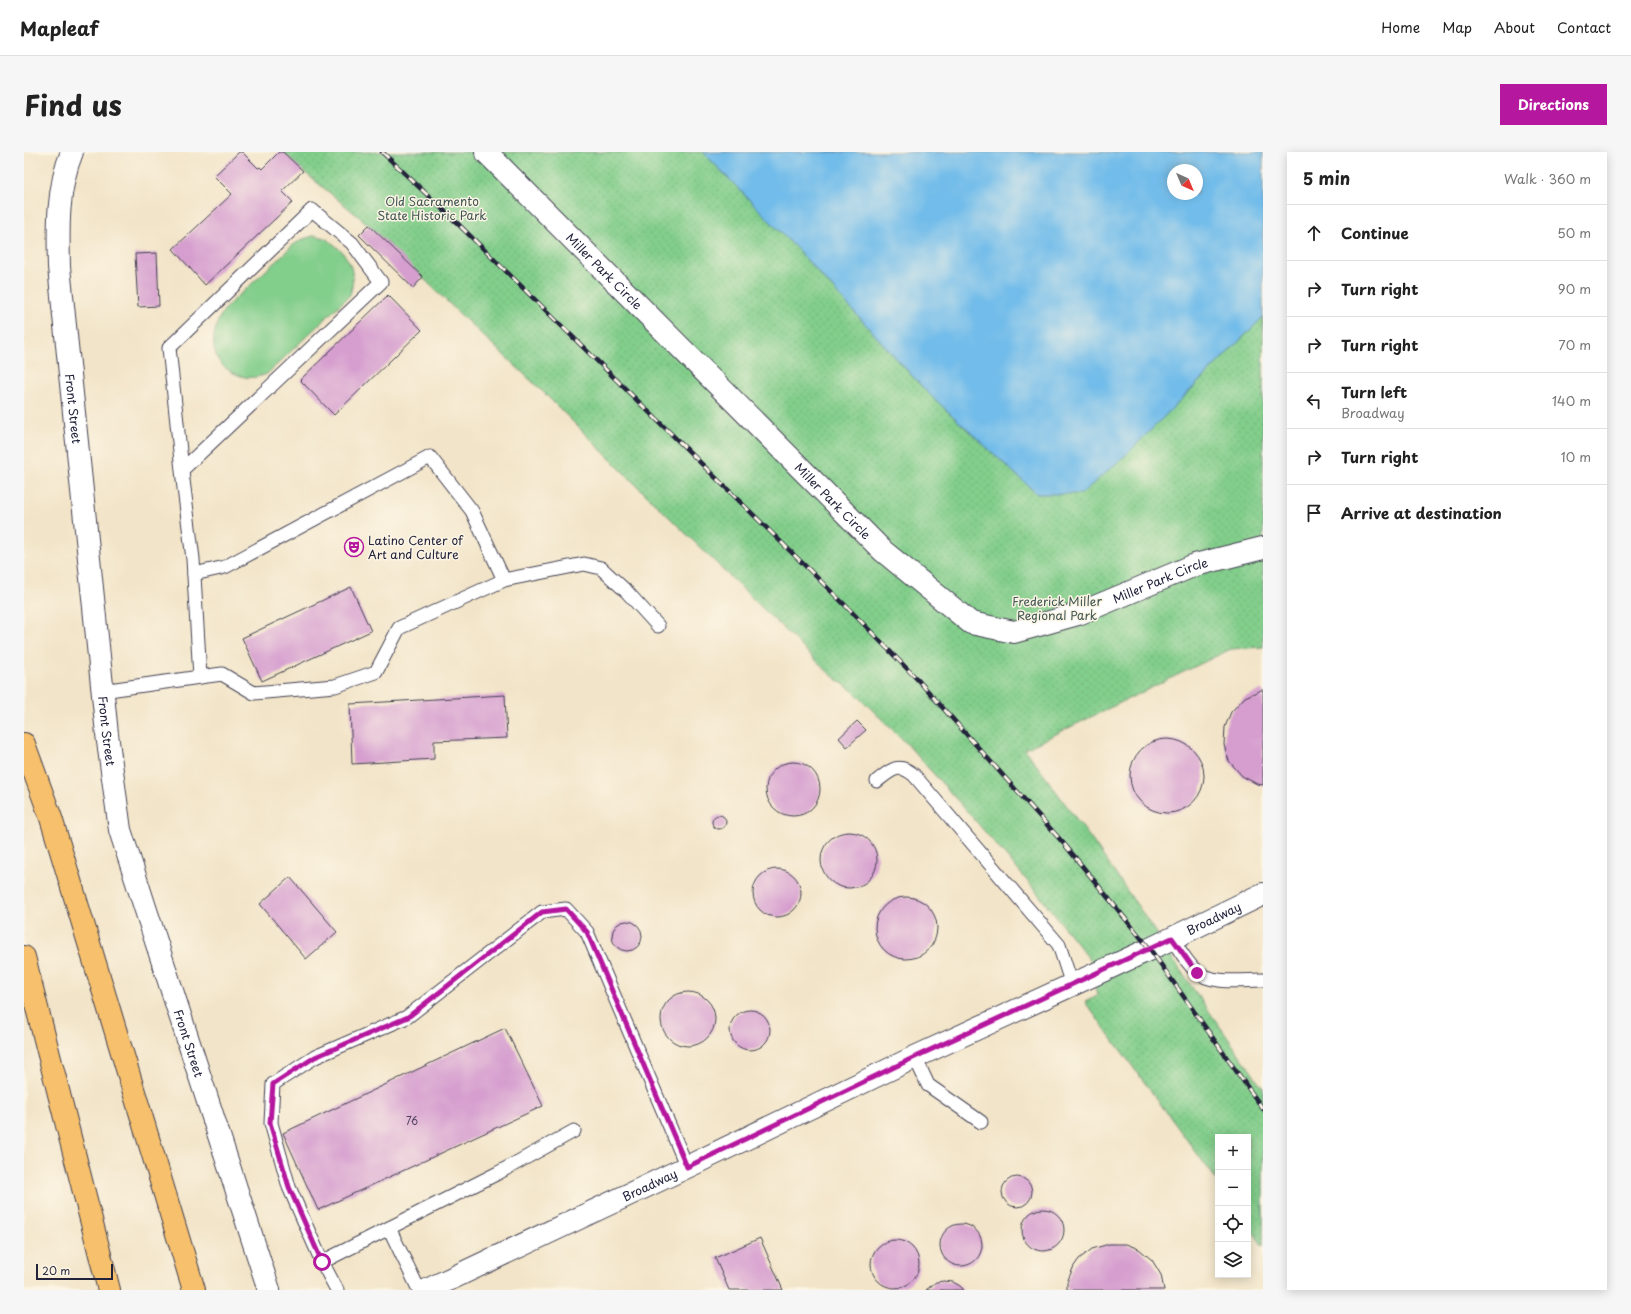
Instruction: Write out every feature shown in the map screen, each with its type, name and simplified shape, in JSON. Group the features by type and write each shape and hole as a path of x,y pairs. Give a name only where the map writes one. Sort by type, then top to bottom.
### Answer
{"highway":[{"path":"24,744 53,826 194,1290"},
{"path":"24,957 109,1290"}],"street":[{"name":"Front Street","path":"72,152 68,162 58,213 59,267 102,691 120,830 269,1290"},
{"name":"Miller Park Circle","path":"486,152 883,551 971,623 1014,632 1078,614 1195,565 1263,548"},
{"name":"Broadway","path":"427,1290 915,1057 1072,985 1263,894"}],"lane":[{"path":"182,470 381,282 352,243 312,210 169,348 182,470 194,574 200,677"},
{"path":"194,574 225,566 430,457 472,511 504,580"},
{"path":"102,691 222,674 254,693 335,686 376,672 400,628 504,580 584,564 601,568 627,592 658,626"},
{"path":"877,781 891,769 896,768 902,768 914,775 1059,945 1072,985"},
{"path":"337,1290 322,1262 289,1187 270,1123 273,1084 315,1057 408,1017 542,912 566,909 587,932 687,1167"},
{"path":"1172,938 1192,967 1204,977 1219,980 1263,980"},
{"path":"915,1057 928,1085 981,1122"},
{"path":"322,1262 498,1172 574,1131"},
{"path":"389,1228 419,1290"}],"green space":[{"path":"283,152 703,152 797,249 926,391 1037,494 1127,454 1263,317 1263,647 1231,649 1025,749 1094,843 1178,967 1263,1088 1263,1246 1251,1229 1251,1134 1215,1134 1215,1178 1085,1002 1097,996 1090,960 1035,890 973,818 906,743 854,692 830,674 540,389 462,316 369,225 303,171"},
{"path":"313,236 329,240 346,257 351,269 353,281 350,295 267,374 256,377 246,377 227,369 221,364 214,350 214,335 222,313 226,307 293,245 303,239"}],"water":[{"path":"703,152 1263,152 1263,317 1127,454 1081,494 1037,494 926,391 797,249"}],"building":[{"path":"239,152 242,152 258,168 260,167 262,169 279,152 283,152 303,171 282,191 293,202 205,285 173,249 232,194 214,176"},
{"path":"369,225 423,277 413,288 359,235"},
{"path":"157,253 159,306 138,307 135,254"},
{"path":"388,295 422,330 334,415 300,380"},
{"path":"351,587 371,631 262,681 242,638"},
{"path":"1263,690 1263,785 1257,784 1242,776 1229,761 1224,745 1225,727 1231,712 1245,697"},
{"path":"505,695 507,738 434,741 434,759 352,764 350,704"},
{"path":"857,721 866,730 847,747 839,738"},
{"path":"1167,739 1188,745 1198,755 1204,776 1198,797 1188,807 1167,813 1146,807 1136,797 1130,776 1136,755 1146,745"},
{"path":"788,762 798,762 808,766 816,774 820,784 820,794 816,804 808,812 798,816 788,816 778,812 770,804 766,794 766,784 770,774 778,766"},
{"path":"719,815 724,817 726,822 724,827 719,829 714,827 712,822 714,817"},
{"path":"849,832 860,835 869,840 874,849 877,860 874,871 869,880 860,885 849,888 838,885 829,880 824,871 821,860 824,849 829,840 838,835"},
{"path":"772,869 782,869 791,873 797,879 800,884 800,902 791,913 782,917 772,917 763,913 757,907 753,898 753,888 757,879 763,873"},
{"path":"290,877 337,932 306,959 260,904"},
{"path":"900,897 912,897 928,906 935,916 937,928 935,940 928,950 912,959 900,959 889,954 880,945 875,934 875,922 880,911 889,902"},
{"path":"627,921 637,926 642,936 637,946 627,951 617,946 612,936 617,926"},
{"path":"683,992 693,992 703,996 711,1004 715,1014 715,1024 711,1034 703,1042 693,1046 683,1046 673,1042 665,1034 661,1024 661,1014 665,1004 673,996"},
{"path":"750,1010 758,1012 764,1016 768,1022 770,1030 768,1038 764,1044 758,1048 750,1050 742,1048 736,1044 732,1038 730,1030 732,1022 736,1016 742,1012"},
{"path":"505,1028 543,1106 318,1210 283,1133"},
{"path":"1017,1177 1027,1182 1032,1192 1027,1202 1017,1207 1007,1202 1002,1192 1007,1182"},
{"path":"1039,1209 1047,1209 1055,1212 1061,1218 1064,1230 1061,1242 1055,1248 1047,1251 1039,1251 1031,1248 1025,1242 1022,1234 1022,1226 1025,1218 1031,1212"},
{"path":"957,1224 965,1224 976,1230 982,1241 982,1249 976,1260 965,1266 957,1266 946,1260 940,1249 940,1241 946,1230"},
{"path":"760,1238 783,1290 729,1290 715,1258"},
{"path":"895,1240 904,1242 912,1247 917,1255 919,1264 917,1273 912,1281 904,1286 895,1288 886,1286 878,1281 873,1273 871,1264 873,1255 878,1247 886,1242"},
{"path":"1109,1244 1126,1244 1139,1249 1152,1260 1161,1275 1164,1290 1067,1290 1067,1282 1079,1259 1092,1249"},
{"path":"936,1282 953,1282 964,1290 926,1290"}],"railway":[{"path":"382,152 452,218 846,606 918,680 1065,845 1150,949 1263,1109"}],"place":[{"name":"Latino Center of Art and Culture","path":"354,547"}],"route":[{"path":"322,1262 289,1187 270,1123 273,1084 315,1057 408,1017 542,912 566,909 587,932 642,1058 687,1167 915,1057 1172,938 1197,973"}],"park label":[{"name":"Old Sacramento State Historic Park","path":"432,208"},
{"name":"Frederick Miller Regional Park","path":"1057,608"}]}
